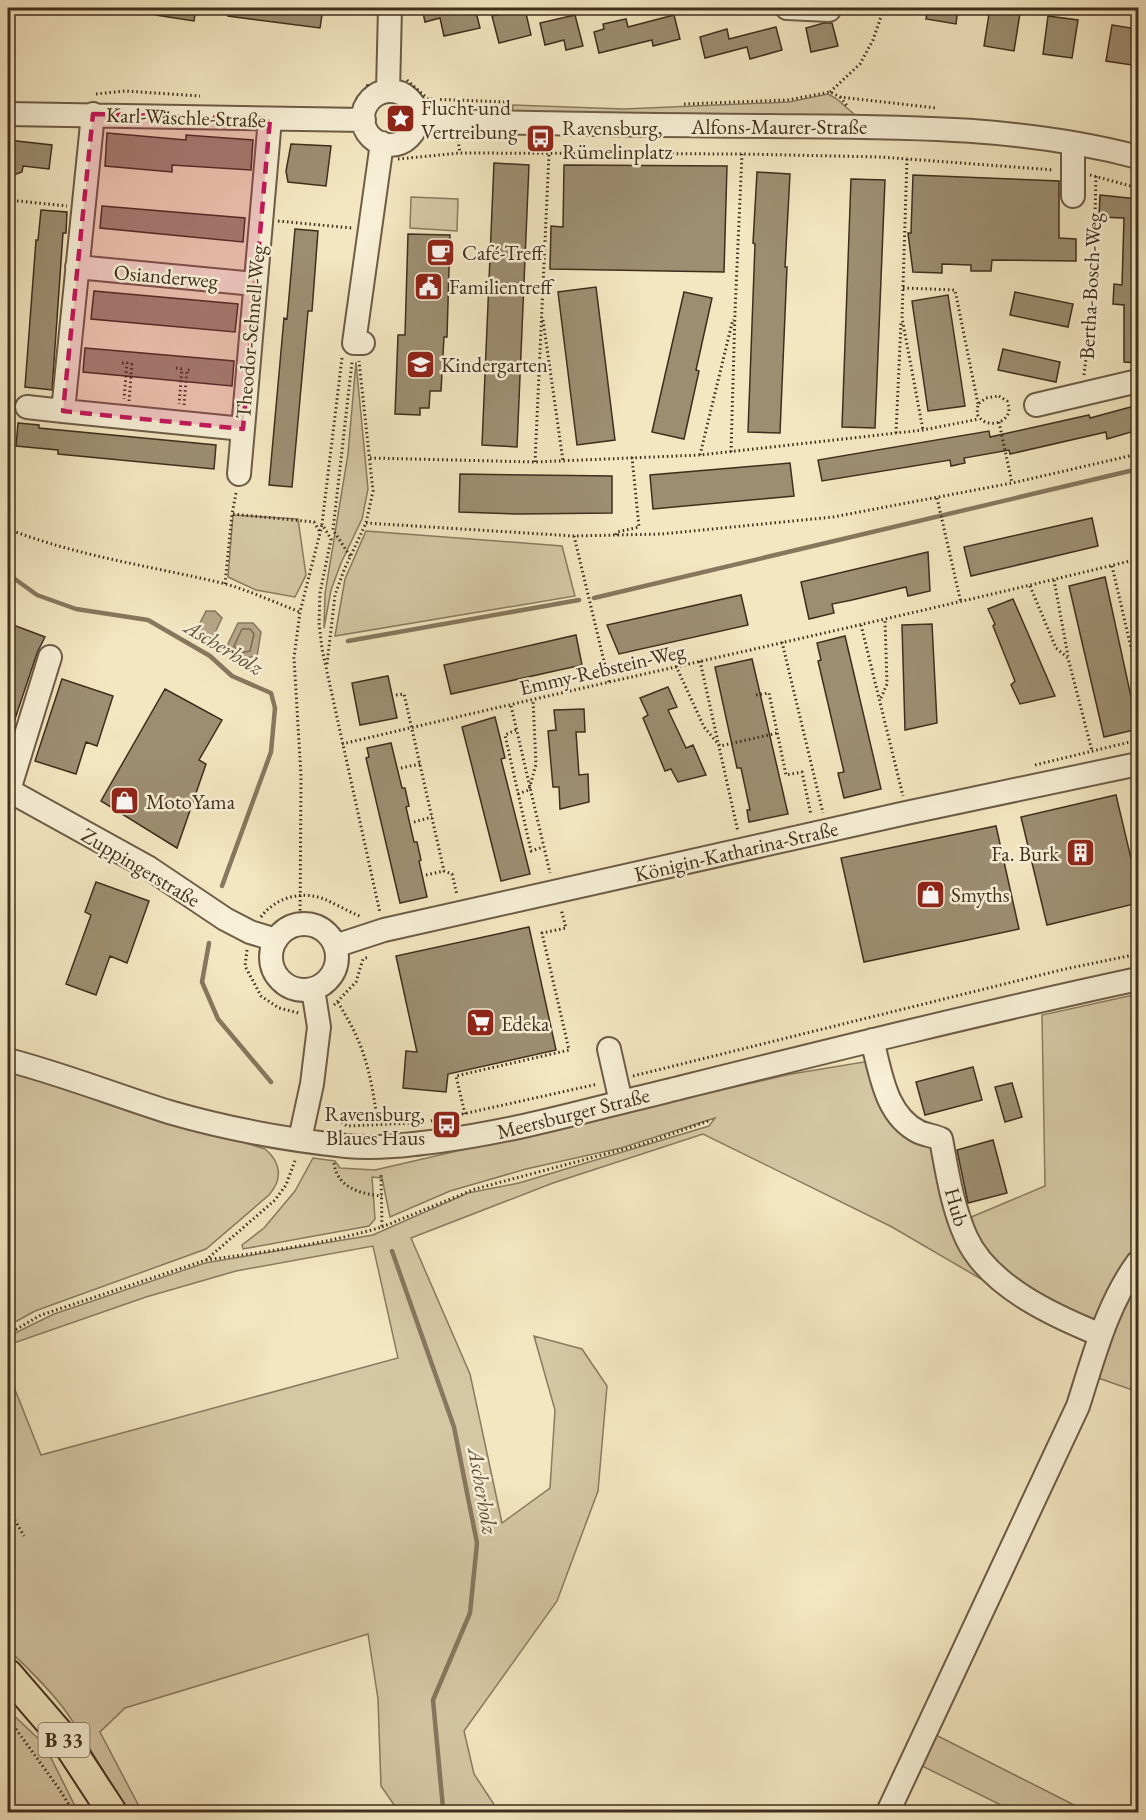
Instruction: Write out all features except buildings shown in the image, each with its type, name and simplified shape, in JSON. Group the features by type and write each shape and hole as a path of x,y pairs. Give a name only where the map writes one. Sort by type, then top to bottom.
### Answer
{"main road":[{"name":"B 33","path":"8,1674 65,1740 112,1812"}],"street":[{"path":"388,91 390,8"},
{"path":"787,8 829,10"},
{"path":"354,342 373,223 380,152 370,135 364,120 364,113 370,100 381,93 388,91 404,95 411,100 417,113 416,128 405,140 390,145 380,152"},
{"name":"Karl-Wäschle-Straße","path":"8,114 364,120"},
{"path":"63,411 93,114"},
{"name":"Theodor-Schnell-Weg","path":"27,407 243,429 270,119"},
{"name":"Alfons-Maurer-Straße","path":"417,120 587,125 883,127 1005,134 1073,143 1138,158"},
{"path":"1073,143 1073,196"},
{"name":"Osianderweg","path":"78,267 255,284"},
{"name":"Bertha-Bosch-Weg","path":"1036,405 1138,381"},
{"path":"237,484 243,429"},
{"path":"8,790 50,657"},
{"name":"Königin-Katharina-Straße","path":"335,946 384,930 558,901 741,850 819,823 906,813 1138,764"},
{"name":"Zuppingerstraße","path":"8,790 149,868 225,919 250,932 276,940"},
{"path":"300,924 315,926 324,931 335,946 337,958 335,968 323,984 314,989 293,988 277,976 272,967 271,956 276,940 285,930 300,924"},
{"name":"Meersburger Straße","path":"8,1060 169,1112 254,1132 348,1146 397,1147 466,1138 530,1126 872,1040 1138,979"},
{"path":"300,1139 312,1084 320,1027 314,989"},
{"name":"Hub","path":"872,1040 888,1100 902,1120 919,1132 941,1138 950,1188 966,1237 981,1262 1005,1283 1037,1305 1068,1322 1101,1335"},
{"path":"609,1049 621,1102"},
{"path":"888,1812 1078,1406 1115,1299 1138,1262"}],"path":[{"path":"829,10 875,8"},
{"path":"682,105 788,100 830,92 861,64 873,40 884,8"},
{"path":"830,92 840,97"},
{"path":"428,99 516,102"},
{"path":"380,152 742,154 907,159 1072,171 1138,188"},
{"path":"535,462 549,153"},
{"path":"731,452 742,154"},
{"path":"896,433 907,159"},
{"name":"Bertha-Bosch-Weg","path":"1082,395 1093,299 1096,176"},
{"path":"8,200 84,208"},
{"path":"261,219 373,223"},
{"path":"903,288 955,290 979,419"},
{"path":"542,312 563,461"},
{"path":"700,455 735,312"},
{"path":"902,318 923,430"},
{"path":"326,669 335,595 350,556 366,524 373,491 358,358 354,342"},
{"path":"300,924 301,776 294,658 300,612 322,524 354,342"},
{"path":"354,342 333,531 320,593 319,623 326,669 384,930"},
{"path":"122,363 127,363 124,392"},
{"path":"129,400 132,364 135,364"},
{"path":"176,369 182,369 179,398"},
{"path":"184,406 187,370 191,370"},
{"path":"370,458 535,462 700,455 923,430 979,419 988,424 1005,420 1010,411 1007,401 999,396 986,398 978,404"},
{"path":"999,422 1012,483"},
{"path":"366,524 574,536 662,534 833,517 1012,483 1138,454"},
{"path":"616,535 617,532 639,527 632,457"},
{"path":"225,584 237,484"},
{"path":"937,498 961,603"},
{"path":"232,514 314,522 320,532"},
{"path":"322,524 331,539"},
{"path":"8,530 77,552 225,584 300,612"},
{"path":"333,531 350,556"},
{"path":"574,536 609,682"},
{"name":"Emmy-Rebstein-Weg","path":"342,744 676,666 961,603 1138,559"},
{"path":"1112,566 1138,678"},
{"path":"1054,580 1068,658 1092,751"},
{"path":"1030,586 1056,648 1068,658"},
{"path":"880,699 887,684 885,620"},
{"path":"861,625 906,813"},
{"path":"782,642 819,823"},
{"name":"Emmy-Rebstein-Weg","path":"699,661 720,746 741,850"},
{"path":"676,666 704,727 720,746 777,733"},
{"path":"756,695 769,693 786,775 802,772 819,823"},
{"path":"396,695 404,694 444,871"},
{"path":"518,794 529,790 536,764 533,700"},
{"name":"Emmy-Rebstein-Weg","path":"511,706 529,790 558,901"},
{"path":"516,730 505,735 531,851 543,847"},
{"path":"401,768 420,764"},
{"path":"414,822 432,817"},
{"path":"426,875 444,871 452,874 457,897"},
{"path":"465,1114 456,1076 569,1050 542,933 566,928 558,901"},
{"path":"326,1102 333,1116 347,1126 422,1123 616,1080 1065,969 1138,954"},
{"path":"336,1011 338,1002 356,982 363,959 371,956"},
{"path":"338,1002 358,1038 373,1087 377,1118"},
{"path":"8,1334 41,1315 206,1260 281,1250 352,1236 382,1227 475,1189 643,1144 711,1120"},
{"path":"206,1260 275,1200 286,1185 300,1139"},
{"path":"334,1163 340,1179 347,1187 359,1192 382,1196"},
{"path":"381,1174 382,1227"},
{"path":"8,1509 24,1536"},
{"path":"8,1718 74,1812"}],"highlighted area":[{"path":"93,114 270,119 243,429 63,411"}],"shaded area":[{"path":"828,94 856,116 512,114 513,105 624,109 789,102"},
{"path":"411,197 458,199 457,231 410,228"},
{"path":"356,362 368,489 362,519 331,590 324,628 325,594 348,454"},
{"path":"233,515 298,519 306,575 295,597 256,590 228,577"},
{"path":"366,531 562,546 575,596 335,636 345,579"},
{"path":"1138,994 1138,1247 1105,1295 1095,1320 1085,1323 993,1268 969,1218 1045,1186 1042,1015"},
{"path":"870,1061 931,1147 950,1209 1017,1300 892,1227 703,1134 553,1183 411,1238 470,1374 502,1523 550,1488 555,1410 534,1336 582,1349 607,1386 598,1491 557,1601 464,1731 474,1774 499,1812 399,1812 381,1786 378,1699 368,1634 125,1708 100,1732 142,1812 127,1812 61,1704 8,1649 8,1372 41,1455 398,1358 373,1246 236,1271 146,1297 14,1343 15,1333 54,1314 205,1263 373,1235 468,1193 519,1183 709,1126 715,1118 621,1148 526,1169 450,1191 390,1217 382,1178 372,1177 375,1219 369,1226 243,1249 242,1245 264,1228 295,1191 313,1158 335,1161 340,1168 375,1170 791,1074"},
{"path":"8,1071 265,1149 277,1165 277,1183 269,1195 206,1249 35,1311 8,1326"},
{"path":"1138,1275 1138,1392 1098,1378 1107,1335"},
{"path":"8,1710 44,1744 78,1812 8,1812"},
{"path":"930,1732 1088,1812 1015,1812 918,1764"}],"water":[{"path":"206,611 215,611 222,618 212,639 199,638 196,631"},
{"path":"238,623 253,623 261,632 257,656 237,659 227,646"}],"waterway":[{"path":"594,598 1138,469"},
{"name":"Ascherholz","path":"8,574 37,595 76,609 148,620 210,656 232,676 271,693 275,708 271,752 222,886"},
{"path":"348,641 579,600"},
{"name":"Ascherholz","path":"209,943 202,982 218,1019 271,1082"},
{"name":"Ascherholz","path":"392,1251 454,1427 477,1543 470,1613 433,1700 443,1808 447,1812"}],"place":[{"name":"Flucht und Vertreibung","path":"400,119"},
{"name":"Ravensburg, Rümelinplatz","path":"541,139"},
{"name":"Café-Treff","path":"441,252"},
{"name":"Familientreff","path":"428,286"},
{"name":"Kindergarten","path":"420,364"},
{"name":"MotoYama","path":"125,801"},
{"name":"Fa. Burk","path":"1080,853"},
{"name":"Smyths","path":"930,894"},
{"name":"Edeka","path":"480,1023"},
{"name":"Ravensburg, Blaues Haus","path":"446,1125"}]}
